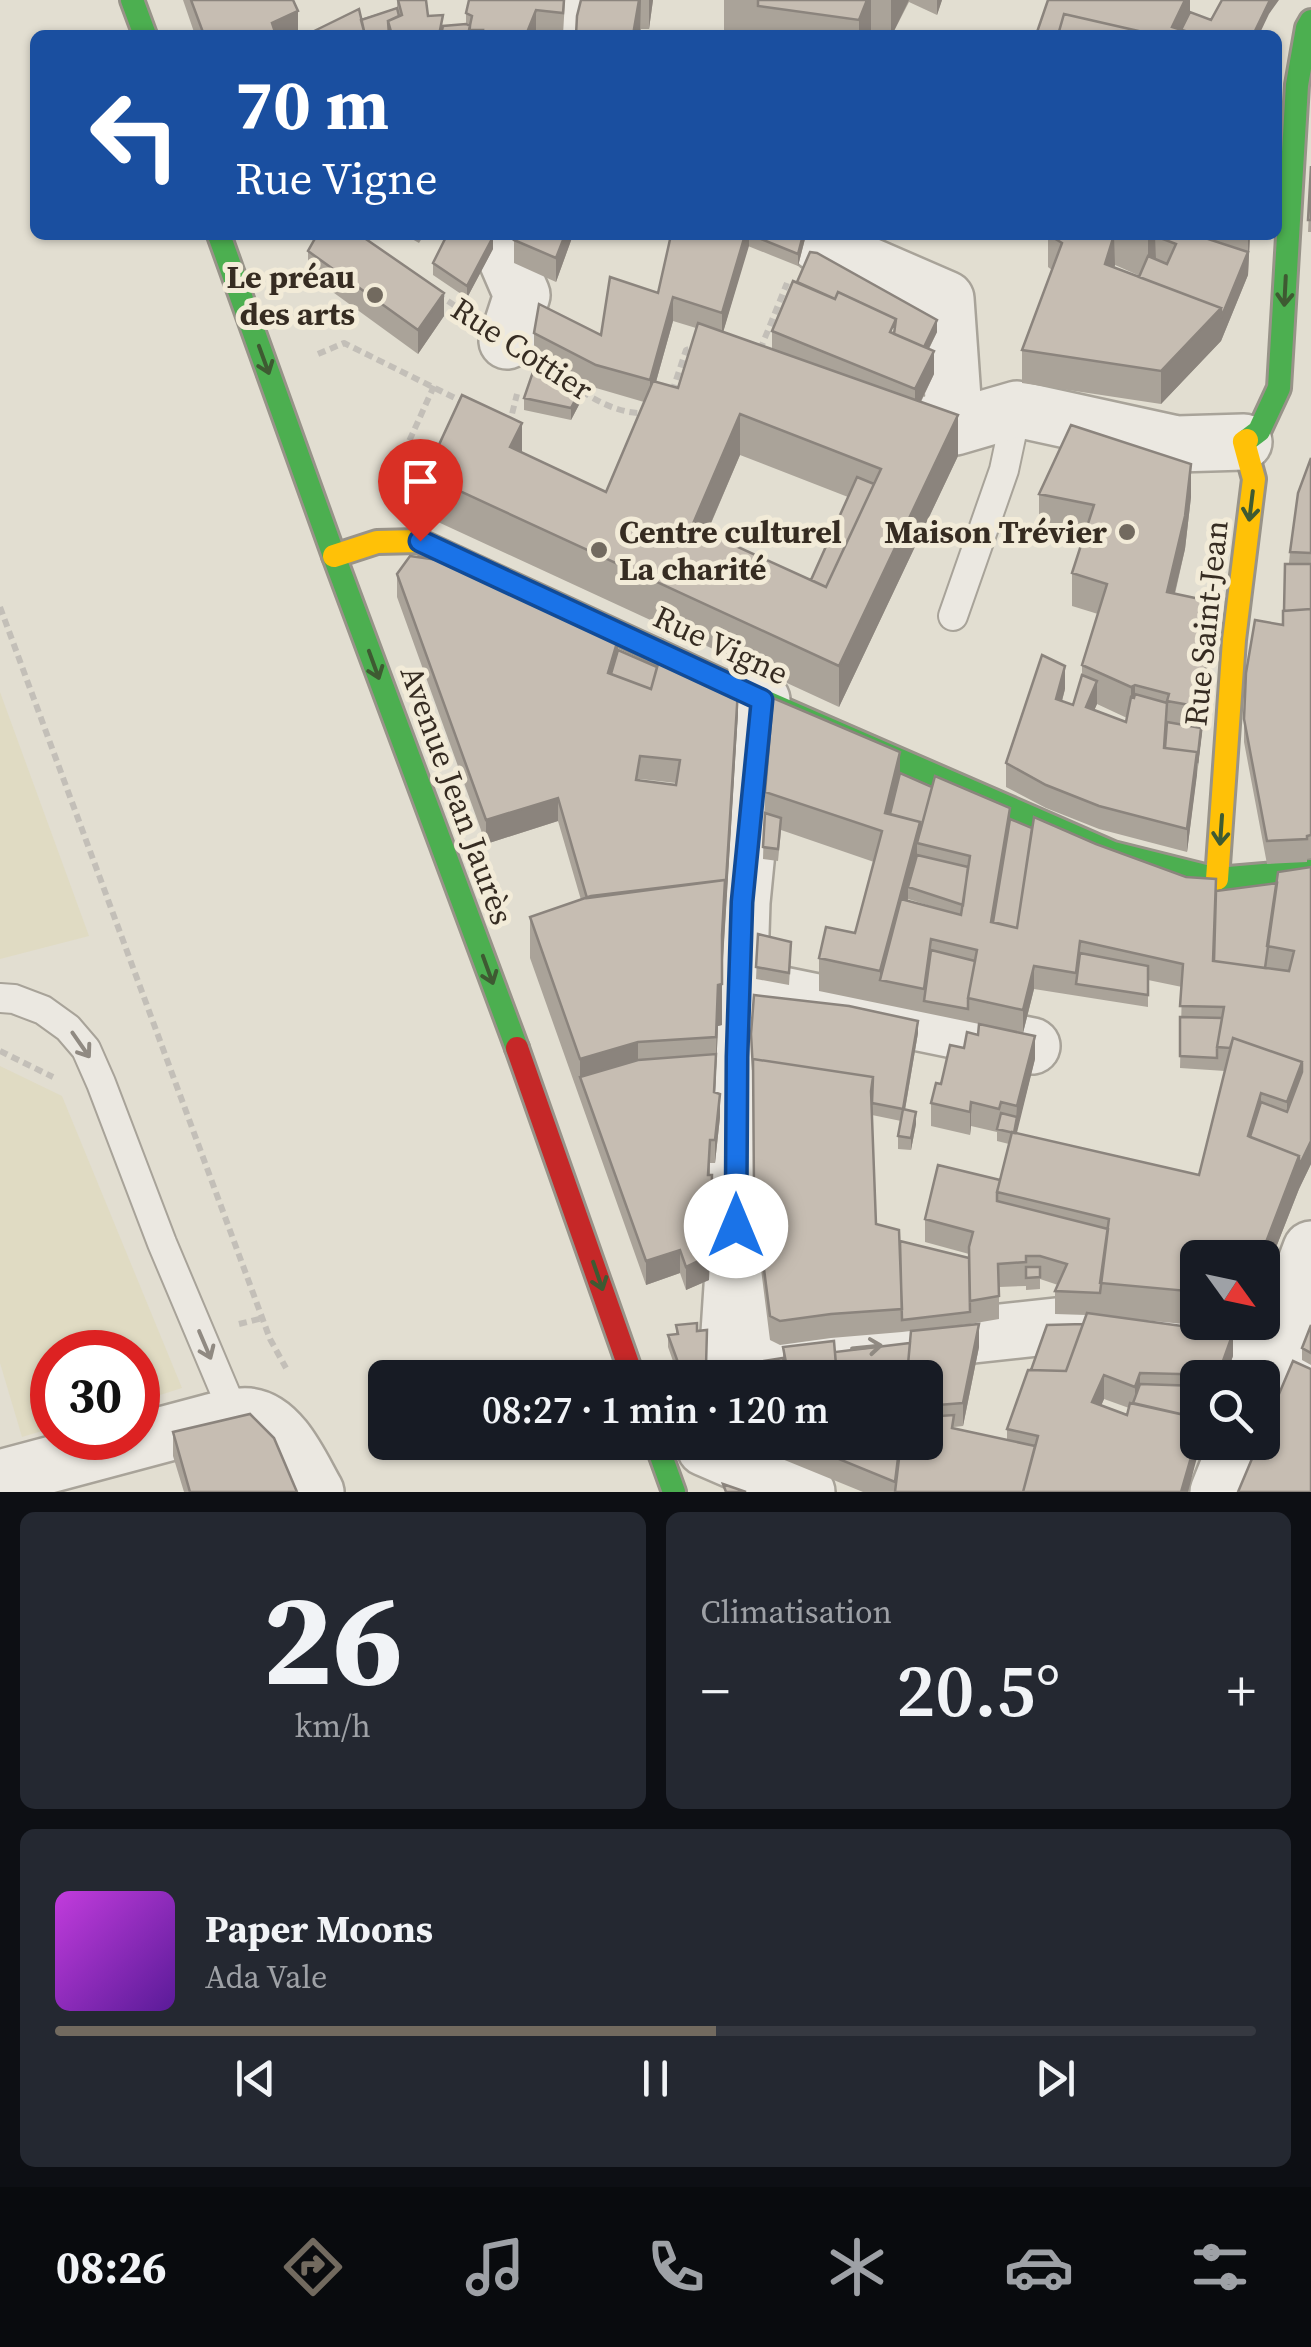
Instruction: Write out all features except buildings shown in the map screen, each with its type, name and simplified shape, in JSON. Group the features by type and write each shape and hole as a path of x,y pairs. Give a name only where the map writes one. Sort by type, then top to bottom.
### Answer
{"street":[{"path":"132,0 143,30"},
{"path":"573,30 575,0"},
{"path":"803,261 946,298 938,426 1017,409 1177,444 1244,442 1259,431 1295,390 1297,85 1311,21"},
{"name":"Avenue Jean Jaurès","path":"225,240 269,376 534,1094 627,1360"},
{"path":"498,240 522,295 516,347"},
{"name":"Rue Saint-Jean","path":"1217,879 1234,640 1254,478 1244,442"},
{"name":"Rue Vigne","path":"334,556 377,542 420,541 762,700 1113,854 1217,879 1311,871"},
{"path":"727,1360 736,1226 742,902 762,700"},
{"path":"739,986 1032,1046"},
{"path":"732,1265 746,1286 753,1342 760,1352 771,1357 1074,1324 1246,1345 1281,1372 1311,1249"},
{"path":"0,1478 236,1416 250,1416 267,1421 282,1437 316,1492"},
{"path":"695,1460 807,1492"},
{"path":"1218,1492 1231,1460"}],"lane":[{"path":"953,616 1004,470 1017,409"},
{"path":"0,998 43,1010 68,1028 86,1048 162,1243 236,1416"}],"path":[{"path":"753,365 803,261"},
{"name":"Rue Cottier","path":"430,289 596,400 636,414 658,412"},
{"path":"269,376 344,343 479,411"},
{"path":"669,400 686,350 698,346"},
{"path":"494,419 509,428 516,347"},
{"path":"377,542 382,502 434,386"},
{"path":"0,607 270,1339 284,1366 298,1378"}],"shaded area":[{"path":"0,692 89,936 0,959"},
{"path":"0,1066 62,1096 158,1330 30,1330 30,1435 22,1437 0,1363"},
{"path":"160,1334 182,1388 160,1395"}],"traffic: fast":[{"path":"132,0 143,30"},
{"path":"1247,440 1259,431 1279,388 1297,85 1311,21"},
{"path":"221,240 517,1048"},
{"path":"657,651 1113,853 1217,879 1311,871"},
{"path":"662,1460 674,1492"}],"traffic: slow":[{"path":"1217,879 1234,640 1254,479 1244,442 1247,440"},
{"path":"334,556 377,542 419,541 657,651"}],"traffic: jam":[{"path":"517,1048 627,1360"}],"place":[{"name":"Le préau des arts","path":"375,295"},
{"name":"Maison Trévier","path":"1127,532"},
{"name":"Centre culturel La charité","path":"599,550"}],"route":[{"path":"420,541 762,700 742,902 736,1226"}]}
